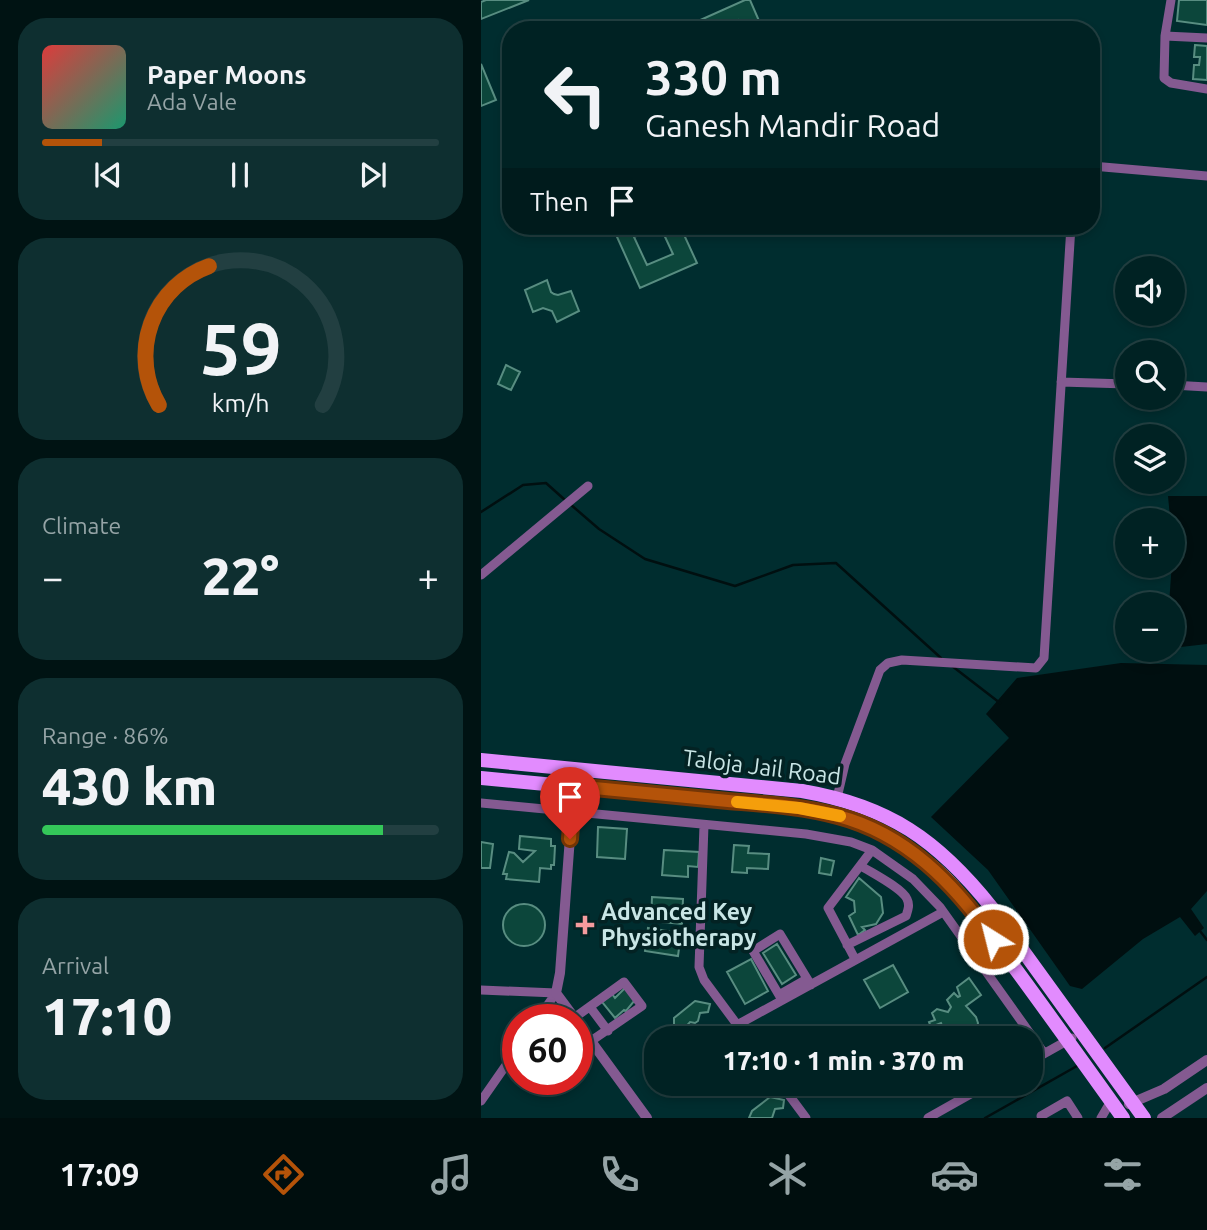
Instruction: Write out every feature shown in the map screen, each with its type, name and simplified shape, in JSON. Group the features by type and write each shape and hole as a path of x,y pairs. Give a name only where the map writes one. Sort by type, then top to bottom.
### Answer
{"main road":[{"name":"Taloja Jail Road","path":"481,760 790,790 862,805 892,819 921,836 951,861 992,908 1144,1118"},
{"name":"Taloja Jail Road","path":"481,778 799,808 840,816 884,834 911,850 953,886 1117,1109"}],"street":[{"path":"1171,0 1165,36 1164,78 1171,83 1207,89"},
{"path":"1165,36 1207,38"},
{"path":"1100,167 1207,176"},
{"path":"837,798 846,765 881,670 888,663 902,660 1036,668 1044,658 1070,235"},
{"path":"1061,382 1115,384"},
{"path":"1185,386 1207,387"},
{"path":"481,575 588,486"},
{"path":"548,1004 556,993 560,973 575,769"},
{"path":"481,803 833,838 872,850 913,879 943,912 1044,1053 1082,1032"},
{"path":"704,825 699,967 704,980 737,1025 809,982 943,912"},
{"path":"855,959 828,908 872,850"},
{"path":"847,945 906,916 909,908 907,898 901,892 861,866"},
{"path":"781,998 753,951 780,934 809,982"},
{"path":"593,1005 624,982 642,1006 593,1040"},
{"path":"481,990 556,993"},
{"path":"556,993 564,1004"},
{"path":"593,1011 608,1031"},
{"path":"593,1044 647,1118"},
{"path":"1101,1118 1164,1088 1207,1060"},
{"path":"481,1101 502,1071"},
{"path":"1162,1118 1207,1088"},
{"path":"789,1096 805,1118"},
{"path":"928,1118 967,1096"},
{"path":"1043,1118 1041,1116 1067,1101 1078,1118"}],"shaded area":[{"path":"1168,496 1207,496 1207,644 1185,647 1185,592 1170,592 1171,578 1185,578 1185,508 1169,508"},
{"path":"1121,663 1207,665 1207,891 1191,909 1204,928 1195,936 1180,917 1143,939 1082,989 1070,986 988,870 931,817 1009,738 986,714 1017,678"}],"building":[{"path":"529,0 481,19 481,2"},
{"path":"750,0 759,21 738,20 698,21"},
{"path":"1179,0 1207,0 1207,25 1177,21"},
{"path":"1195,45 1207,46 1207,80 1193,79 1194,65 1199,65 1200,57 1194,57"},
{"path":"481,64 496,100 481,106"},
{"path":"616,235 639,235 634,237 647,265 673,254 664,235 684,235 697,263 640,288"},
{"path":"547,280 554,294 571,291 579,311 557,322 552,311 543,308 533,312 525,290"},
{"path":"506,365 520,372 511,390 498,384"},
{"path":"598,827 627,829 625,859 597,857"},
{"path":"520,836 551,839 551,846 555,846 554,865 551,865 551,869 540,868 539,882 506,879 507,874 503,874 509,852 523,862 535,851 519,849"},
{"path":"481,842 493,844 490,868 481,868"},
{"path":"734,845 749,846 748,853 769,854 768,869 747,868 747,873 732,872"},
{"path":"664,850 699,852 698,867 688,866 688,877 662,875"},
{"path":"821,858 834,861 831,875 819,873"},
{"path":"859,878 881,897 883,913 876,924 862,927 865,930 858,935 849,916 855,912 854,901 846,897"},
{"path":"652,897 683,899 682,924 651,921"},
{"path":"524,904 539,910 545,925 539,940 524,946 509,940 503,925 509,910"},
{"path":"648,928 681,933 678,956 645,951"},
{"path":"777,944 796,975 782,984 763,953"},
{"path":"751,959 768,991 745,1004 727,972"},
{"path":"893,965 908,992 880,1008 864,980"},
{"path":"969,978 981,995 966,1006 976,1017 977,1026 942,1026 941,1023 931,1026 929,1022 935,1020 932,1013 937,1009 948,1012 951,1007 947,1000 954,993 960,996 957,987"},
{"path":"626,987 635,1000 626,1011 615,1018 602,1002 612,994 615,998"},
{"path":"695,1001 710,1004 708,1012 700,1013 695,1023 674,1026 674,1018"},
{"path":"770,1097 784,1100 783,1108 775,1109 772,1118 749,1118 752,1111"}],"waterway":[{"path":"481,512 523,485 546,483 565,500"},
{"path":"570,504 599,529 645,559 735,586 793,565 836,563 941,658"},
{"path":"952,666 1000,703"},
{"path":"1200,931 1207,940"},
{"path":"1105,1048 1207,977"},
{"path":"985,1118 1077,1066"}],"slow traffic":[{"path":"737,802 799,808 840,816"}],"place":[{"name":"Advanced Key Physiotherapy","path":"585,925"}],"route":[{"path":"570,839 574,786 799,808 840,816 871,828 911,850 953,886 993,939"}]}
